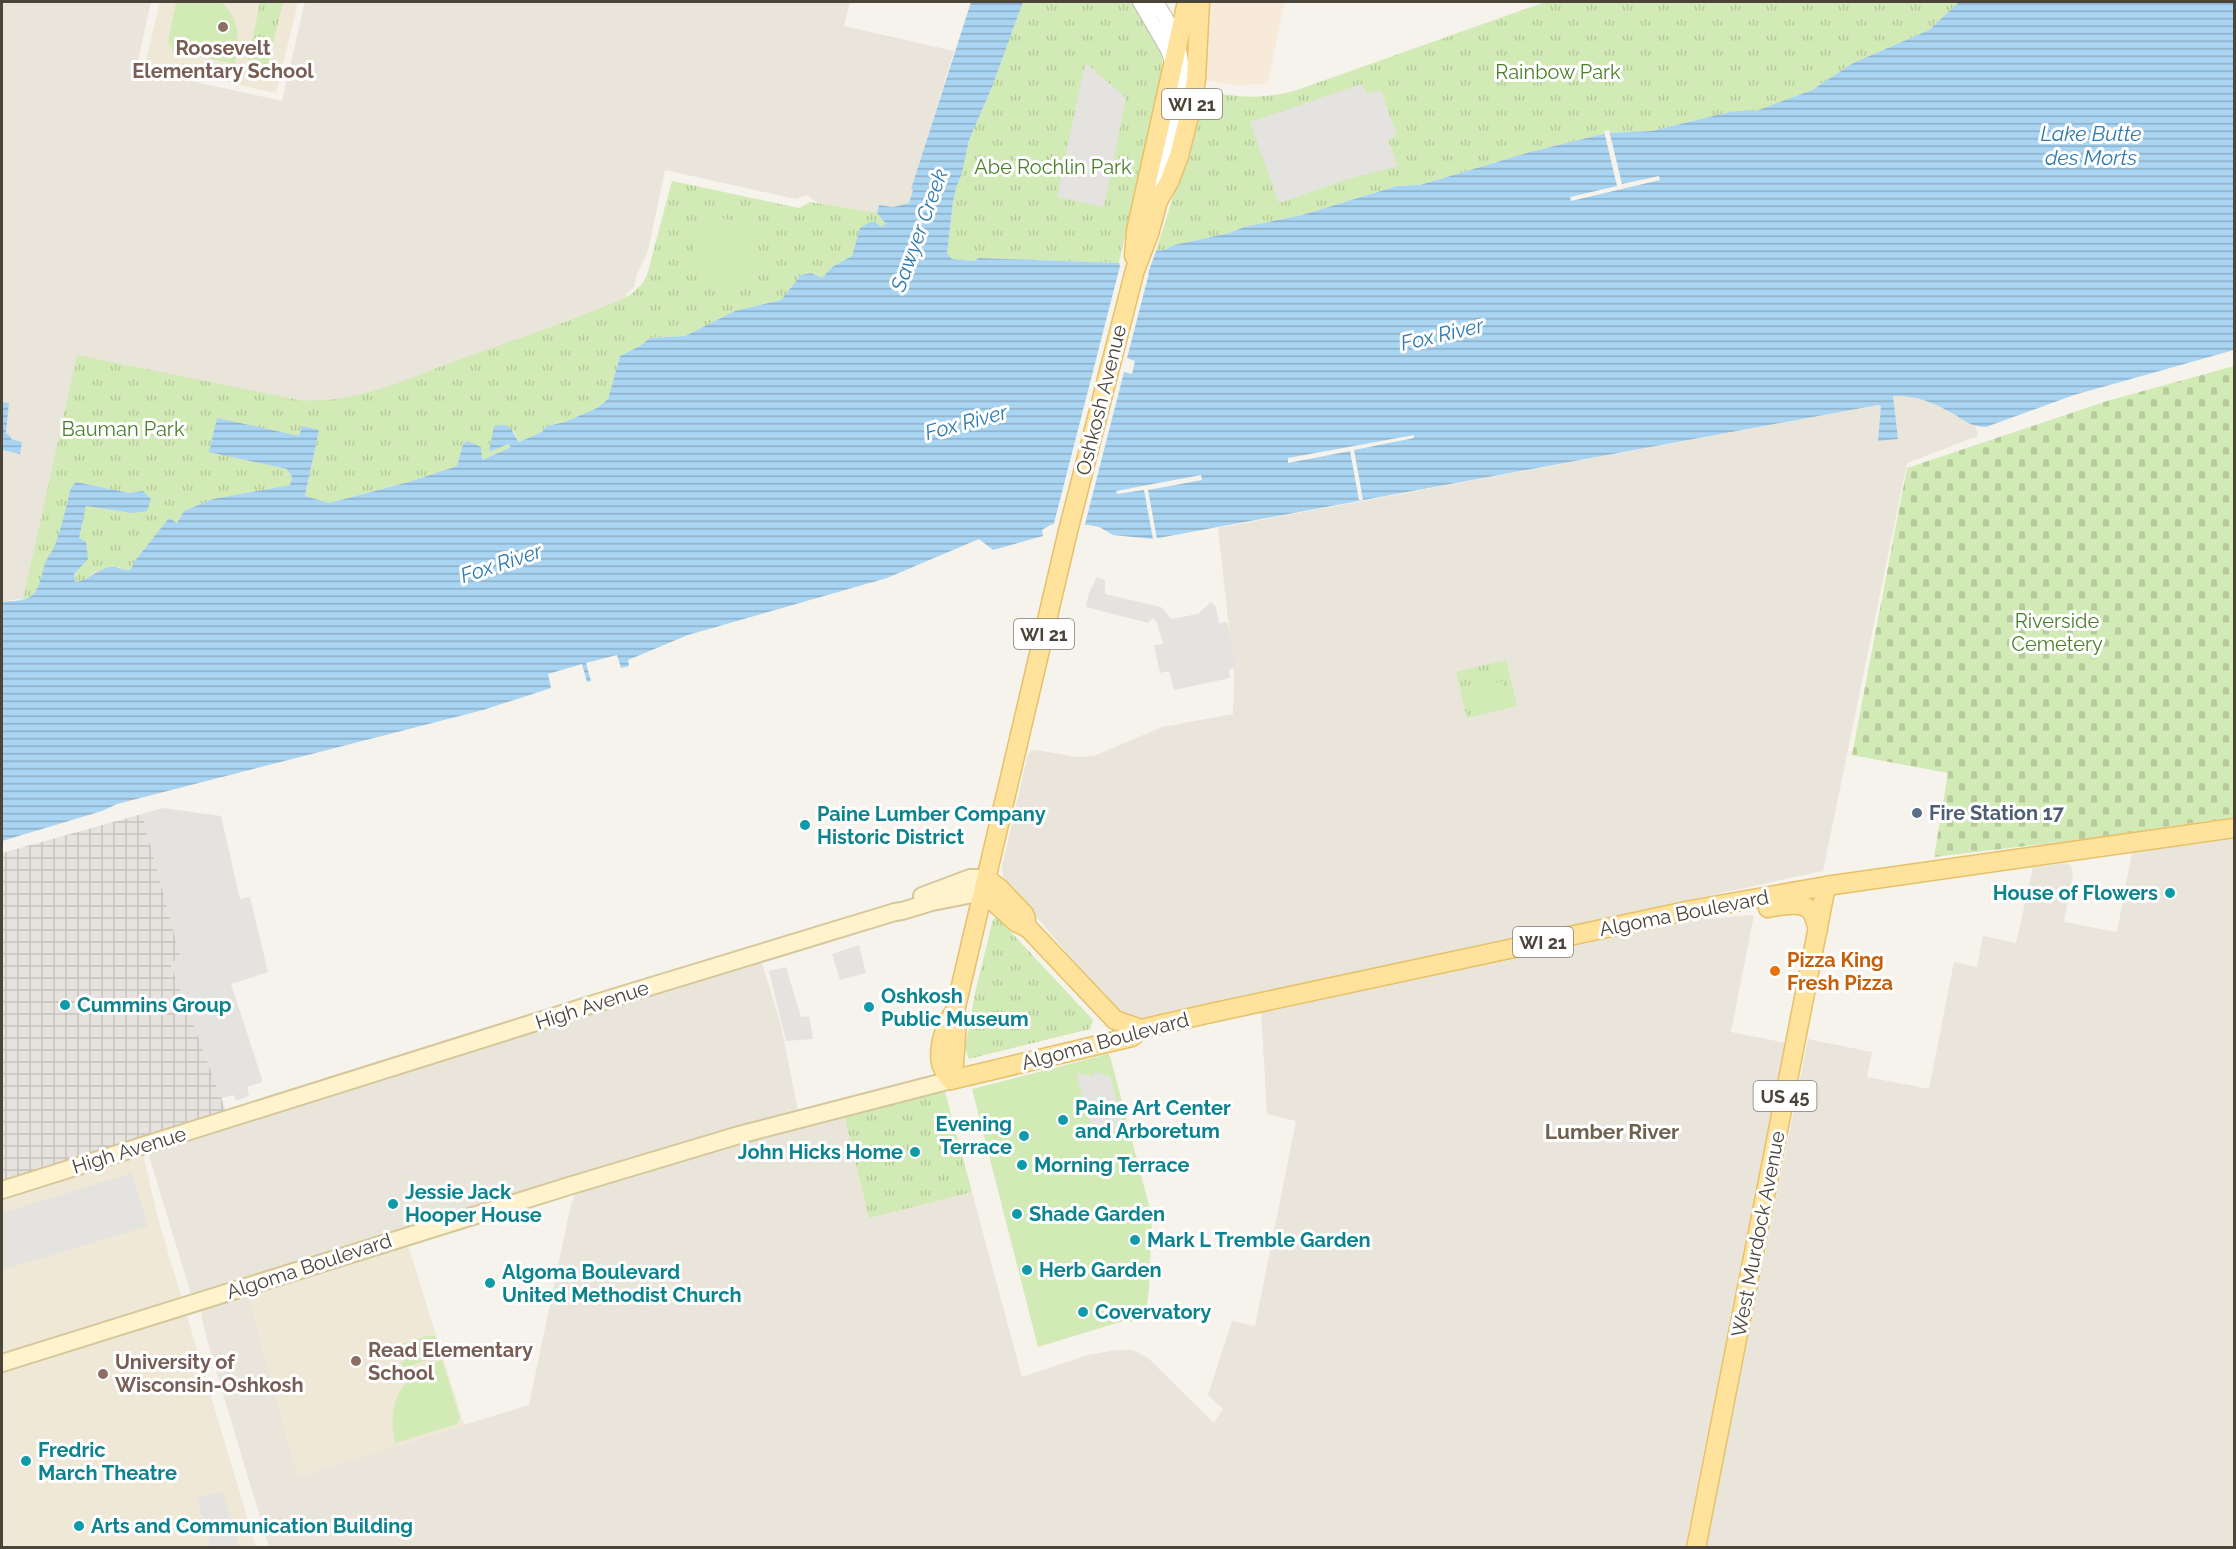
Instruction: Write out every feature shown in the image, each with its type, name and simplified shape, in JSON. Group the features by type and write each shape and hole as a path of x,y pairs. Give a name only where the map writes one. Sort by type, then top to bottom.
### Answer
{"main road":[{"name":"Oshkosh Avenue","path":"1135,270 1136,231 1187,2"},
{"name":"Oshkosh Avenue","path":"984,885 1068,531 1135,270 1149,234 1158,201 1169,183 1179,156 1192,104 1196,79 1200,2"},
{"name":"Algoma Boulevard","path":"2,1364 575,1184 739,1135 951,1080 1132,1037 1141,1029 1691,910 1826,886 2235,828"},
{"name":"High Avenue","path":"2,1190 619,996 984,885"},
{"path":"984,885 1016,922 1029,929 1106,1011 1122,1023 1141,1029"},
{"name":"WI 21","path":"951,1080 941,1065 941,1052 948,1021 955,1011 984,885"},
{"name":"West Murdock Avenue","path":"1696,1548 1826,886"},
{"path":"1691,910 1724,914 1785,905 1802,906 1812,911 1819,930"},
{"path":"1087,1048 1102,1030 1106,1011"}],"street":[{"path":"1140,2 1157,29 1173,65"},
{"path":"1156,2 1178,44 1182,69 1182,89 1158,201"}],"shaded area":[{"path":"2,2 151,2 136,69 282,101 305,2 850,2 844,26 954,51 911,189 913,190 909,203 892,207 879,205 877,213 820,205 807,195 796,199 665,170 648,251 637,274 634,287 626,294 631,304 155,538 134,562 23,600 2,602 2,450 22,442 10,439 6,433 9,403 2,402"},
{"name":"Roosevelt Elementary School","path":"160,2 298,2 276,93 145,64"},
{"path":"1200,2 1284,2 1268,84 1236,85 1196,79"},
{"path":"1087,64 1126,98 1104,207 1057,197 1084,68"},
{"path":"1361,84 1368,94 1381,90 1397,136 1388,139 1398,166 1348,179 1279,203 1250,122"},
{"path":"1909,395 1933,403 1976,427 1978,436 1907,463 1823,871 1134,1020 1118,1014 1003,877 1002,867 1028,754 1031,751 1077,757 1094,756 1162,727 1233,714 1234,674 1218,528 1878,405 1881,406 1897,439 1893,396"},
{"path":"1097,577 1105,580 1105,594 1161,607 1171,619 1198,614 1211,602 1216,607 1219,623 1227,622 1237,668 1229,669 1230,678 1174,690 1169,671 1160,673 1154,645 1163,644 1157,623 1153,618 1148,623 1086,607 1089,593"},
{"path":"163,808 221,816 240,899 250,897 268,972 231,984 263,1082 247,1087 249,1096 236,1101 234,1095 221,1098 170,963 181,958 142,814"},
{"path":"142,814 181,958 170,963 228,1119 2,1190 2,853"},
{"path":"2234,839 2234,1547 1706,1547 1808,1039 1872,1052 1867,1077 1929,1089 1954,962 1977,967 1983,936 2016,943 2033,867 2066,863 2071,866 2073,875 2064,922 2117,932 2132,852"},
{"path":"1754,915 1731,1032 1786,1043 1685,1547 269,1547 209,1347 201,1315 202,1310 249,1296 298,1476 529,1405 571,1204 575,1195 580,1191 700,1153 844,1115 869,1217 972,1192 1022,1377 1088,1355 1116,1350 1132,1350 1147,1357 1214,1423 1223,1409 1208,1395 1232,1321 1255,1326 1296,1121 1267,1114 1261,1013 1701,919"},
{"path":"859,945 866,973 840,980 832,954"},
{"path":"761,960 781,1025 798,1111 670,1147 191,1294 149,1156 151,1150"},
{"path":"786,967 801,1017 809,1016 813,1039 786,1041 769,971"},
{"path":"1095,1072 1110,1076 1126,1134 1111,1130 1110,1134 1106,1132 1094,1136 1076,1073 1094,1076"},
{"name":"University of Wisconsin-Oshkosh","path":"141,1146 159,1222 256,1547 2,1547 2,1193"},
{"path":"132,1173 148,1226 2,1270 2,1213"},
{"name":"Read Elementary School","path":"408,1245 464,1425 298,1476 249,1296"},
{"path":"223,1492 239,1547 211,1547 197,1498"}],"green space":[{"path":"176,2 222,2 232,16 237,31 238,46 235,64 173,51 168,42"},
{"path":"260,2 283,2 268,65 248,60"},
{"name":"Abe Rochlin Park","path":"1023,2 1132,2 1161,53 1163,66 1119,263 979,258 974,261 952,259 947,253 953,202 969,140 992,87"},
{"name":"Rainbow Park","path":"1545,2 1959,2 1929,30 1853,63 1812,90 1752,113 1729,112 1652,131 1607,133 1530,152 1420,185 1397,186 1302,215 1244,227 1229,233 1156,251 1200,99 1205,92 1251,97 1297,90"},
{"path":"1018,144 1044,152 1040,166 1013,158"},
{"name":"Bauman Park","path":"672,181 799,208 810,202 877,213 887,224 881,227 876,222 852,256 832,267 822,278 811,273 801,275 781,300 735,311 685,336 650,338 620,356 608,399 597,408 565,422 547,426 542,432 519,442 513,430 489,452 508,444 511,447 481,460 463,444 457,466 412,481 329,503 305,497 319,430 300,436 218,419 210,452 287,469 292,477 290,485 213,499 184,511 176,523 169,518 131,569 123,570 119,567 95,571 83,582 75,582 79,538 86,506 133,513 140,511 140,492 129,493 76,482 54,549 46,560 41,582 30,598 23,600 77,355 299,400 342,398 384,388 629,296 642,284 647,275"},
{"path":"707,215 762,227 748,287 689,274 700,220"},
{"name":"Riverside Cemetery","path":"2234,366 2234,817 2091,838 1934,857 1948,773 1852,755 1907,468 2107,401"},
{"path":"1506,660 1517,706 1467,718 1456,672"},
{"path":"1503,681 1506,697 1471,705 1468,688"},
{"path":"997,917 1093,1020 1090,1029 969,1059 965,1049 975,993 993,919"},
{"path":"1108,1054 1152,1217 1145,1321 1120,1322 1038,1347 972,1089"},
{"path":"944,1088 972,1192 869,1218 844,1115"},
{"path":"427,1336 435,1336 439,1351 436,1357 403,1368 401,1363 405,1361 399,1345"},
{"path":"442,1360 460,1418 457,1424 395,1443 393,1414 400,1391 417,1373"}],"water":[{"path":"971,2 1023,2 992,87 969,140 953,202 947,253 952,259 974,261 979,258 1119,263 1120,266 1148,273 1156,251 1174,245 1302,215 1397,186 1420,185 1530,152 1607,133 1652,131 1729,112 1752,110 1753,112 1812,90 1853,63 1929,30 1959,2 2234,2 2234,350 2074,395 1986,427 1972,424 1924,400 1893,396 1898,439 1878,441 1881,406 1878,405 1153,539 1113,535 1099,527 1089,525 1052,524 1042,530 1043,536 993,550 979,539 887,578 688,635 628,660 629,666 621,668 617,655 586,663 591,681 587,682 582,664 548,674 551,688 483,710 117,804 102,811 2,841 2,602 26,599 36,591 62,524 71,488 76,482 129,493 143,491 151,499 147,511 133,513 86,506 79,538 86,542 88,559 74,574 75,582 107,568 131,569 169,518 177,523 184,511 213,499 290,485 292,477 287,469 209,452 217,418 299,436 302,426 319,430 305,496 329,503 412,481 457,466 463,444 468,441 481,447 482,460 511,447 508,444 489,452 494,426 508,426 519,442 542,432 547,426 565,422 597,408 608,399 620,356 650,338 685,336 735,311 781,300 801,275 811,273 822,278 832,267 852,256 860,228 870,222 876,222 881,227 886,224 877,213 879,205 893,207 909,203 913,190 911,189"},
{"path":"2,402 9,403 6,433 11,439 22,442 20,454 3,450 2,455"}],"pier":[{"path":"1609,130 1622,184 1659,176 1660,180 1571,201 1570,197 1617,186 1604,131"},
{"path":"1120,266 1149,273 1127,358 1135,361 1132,374 1124,372 1084,528 1053,527"},
{"path":"1414,435 1414,438 1354,450 1363,500 1359,500 1350,451 1288,463 1288,458"},
{"path":"1201,475 1202,480 1148,490 1157,539 1153,539 1144,490 1117,494 1116,491"}],"place":[{"name":"Roosevelt Elementary School","path":"223,27"},
{"name":"Fire Station 17","path":"1917,813"},
{"name":"Paine Lumber Company Historic District","path":"805,825"},
{"name":"House of Flowers","path":"2170,893"},
{"name":"Pizza King Fresh Pizza","path":"1775,971"},
{"name":"Cummins Group","path":"65,1005"},
{"name":"Oshkosh Public Museum","path":"869,1007"},
{"name":"Paine Art Center and Arboretum","path":"1063,1120"},
{"name":"Evening Terrace","path":"1024,1136"},
{"name":"John Hicks Home","path":"915,1152"},
{"name":"Morning Terrace","path":"1022,1165"},
{"name":"Jessie Jack Hooper House","path":"393,1204"},
{"name":"Shade Garden","path":"1017,1214"},
{"name":"Mark L Tremble Garden","path":"1135,1240"},
{"name":"Herb Garden","path":"1027,1270"},
{"name":"Algoma Boulevard United Methodist Church","path":"490,1283"},
{"name":"Covervatory","path":"1083,1312"},
{"name":"Read Elementary School","path":"356,1361"},
{"name":"University of Wisconsin-Oshkosh","path":"103,1374"},
{"name":"Fredric March Theatre","path":"26,1461"},
{"name":"Arts and Communication Building","path":"79,1526"}],"district":[{"name":"Lumber River","path":"1612,1131"}],"water label":[{"name":"Lake Butte des Morts","path":"2091,145"},
{"name":"Sawyer Creek","path":"919,230"},
{"name":"Fox River","path":"1442,334"},
{"name":"Fox River","path":"966,422"},
{"name":"Fox River","path":"501,563"}]}
